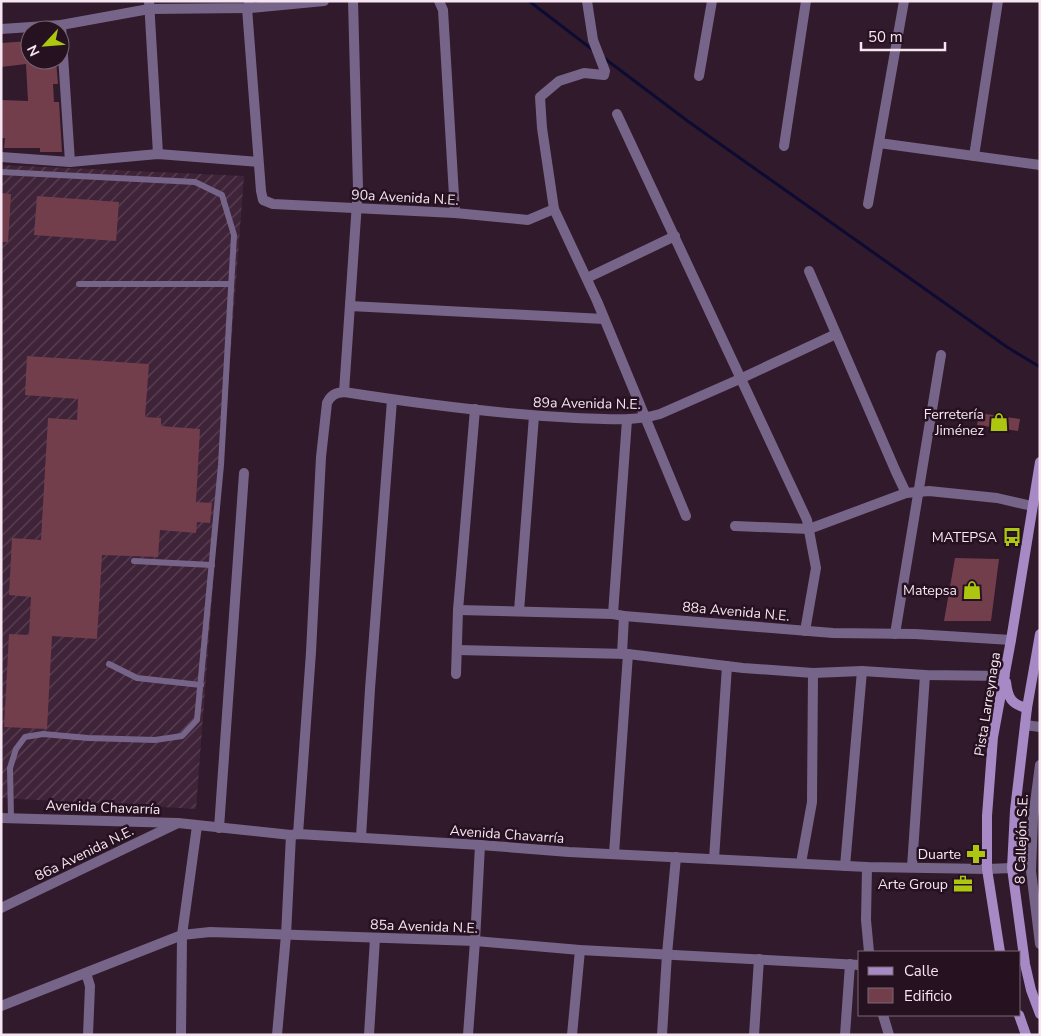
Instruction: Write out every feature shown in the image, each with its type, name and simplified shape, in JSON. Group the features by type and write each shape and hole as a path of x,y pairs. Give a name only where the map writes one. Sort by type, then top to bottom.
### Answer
{"main road":[{"name":"Pista Larreynaga","path":"1000,951 987,869 987,816 993,737 1005,676 1040,462"},
{"path":"1039,640 1036,673 1027,708 1015,810 1012,868 1025,964 1031,990 1040,1014"},
{"path":"1005,676 1007,693 1012,702 1027,708"},
{"path":"1019,1016 1026,1035"}],"street":[{"path":"70,23 149,5 250,5 324,1"},
{"path":"277,1035 311,652 321,457 326,403 330,396 344,392 358,188 353,1"},
{"path":"439,1 443,10 455,212"},
{"path":"587,1 592,40 605,70 604,75 584,73 559,81 540,97 542,128 554,209 604,319 686,516"},
{"path":"699,76 712,1"},
{"path":"784,146 806,1"},
{"path":"868,204 904,1"},
{"path":"974,156 998,1"},
{"path":"149,5 158,154"},
{"path":"1,158 70,162 158,154 258,162 247,8 250,5"},
{"path":"1,29 20,28"},
{"path":"64,70 70,162"},
{"path":"617,114 807,520 816,568 806,631"},
{"path":"879,143 1040,165"},
{"name":"90a Avenida N.E.","path":"258,162 263,200 273,204 455,212 528,220 554,209"},
{"path":"586,278 675,236"},
{"path":"809,271 906,493"},
{"path":"350,306 604,319"},
{"name":"89a Avenida N.E.","path":"344,392 392,400 534,416 626,420 646,418 660,414 742,378 836,334"},
{"path":"896,634 941,355"},
{"path":"361,838 370,689 392,400"},
{"path":"456,674 458,610 474,409"},
{"path":"519,612 534,416"},
{"path":"614,854 625,654 618,615 626,420"},
{"path":"219,828 244,473"},
{"path":"735,526 809,529 906,493 929,491 997,498 1032,506"},
{"name":"88a Avenida N.E.","path":"458,610 618,615 834,634 914,634 1011,640"},
{"path":"456,650 625,654 727,666 813,673 862,671 925,675 1005,676"},
{"path":"714,859 727,666"},
{"path":"844,866 862,671"},
{"path":"800,863 812,802 813,673"},
{"path":"912,868 925,675"},
{"path":"1025,725 1040,727"},
{"name":"8 Callejón S.E.","path":"1040,765 1033,818 1040,944"},
{"name":"Avenida Chavarría","path":"6,818 178,823 295,834 676,858 867,867 1012,868"},
{"name":"86a Avenida N.E.","path":"1,908 178,823"},
{"path":"181,1035 182,935 197,826"},
{"path":"468,1035 480,845"},
{"path":"662,1035 676,858"},
{"path":"867,867 866,920 869,951"},
{"name":"85a Avenida N.E.","path":"1,1006 182,935 210,932 475,941 580,950 855,964"},
{"path":"369,1035 375,938"},
{"path":"572,1035 580,950"},
{"path":"754,1035 759,959"},
{"path":"844,1035 855,964"},
{"path":"86,973 90,986 88,1035"},
{"path":"882,1016 889,1035"}],"lane":[{"path":"1,172 195,182 222,195 234,234 222,465 197,720 182,736 155,740 88,738 43,734 26,737 16,749 10,768 6,818"},
{"path":"79,284 231,284"},
{"path":"134,561 212,565"},
{"path":"109,664 137,678 200,685"}],"shaded area":[{"path":"1,165 244,176 196,809 1,798"}],"building":[{"path":"20,42 20,65 1,67 1,43"},
{"path":"26,70 57,70 58,84 53,84 54,102 59,102 62,152 40,152 40,148 4,148 5,138 1,138 1,100 28,101"},
{"path":"1,193 11,194 8,242 1,242"},
{"path":"37,196 119,202 116,241 34,235"},
{"path":"27,356 149,364 145,417 161,418 161,426 200,429 196,502 212,503 210,523 197,522 196,533 160,530 158,557 102,555 97,639 52,636 47,729 4,727 9,634 29,635 31,597 9,595 12,538 41,540 48,418 77,420 78,399 25,395"},
{"name":"Ferretería Jiménez","path":"979,413 1020,419 1018,431 977,425"},
{"name":"Matepsa","path":"955,558 999,559 991,621 944,621"}],"waterway":[{"path":"529,1 593,50"},
{"path":"604,58 689,122 1007,347 1040,367"}],"place":[{"name":"Ferretería Jiménez","path":"999,422"},
{"name":"MATEPSA","path":"1012,537"},
{"name":"Matepsa","path":"972,590"},
{"name":"Duarte","path":"976,854"},
{"name":"Arte Group","path":"963,884"}]}
